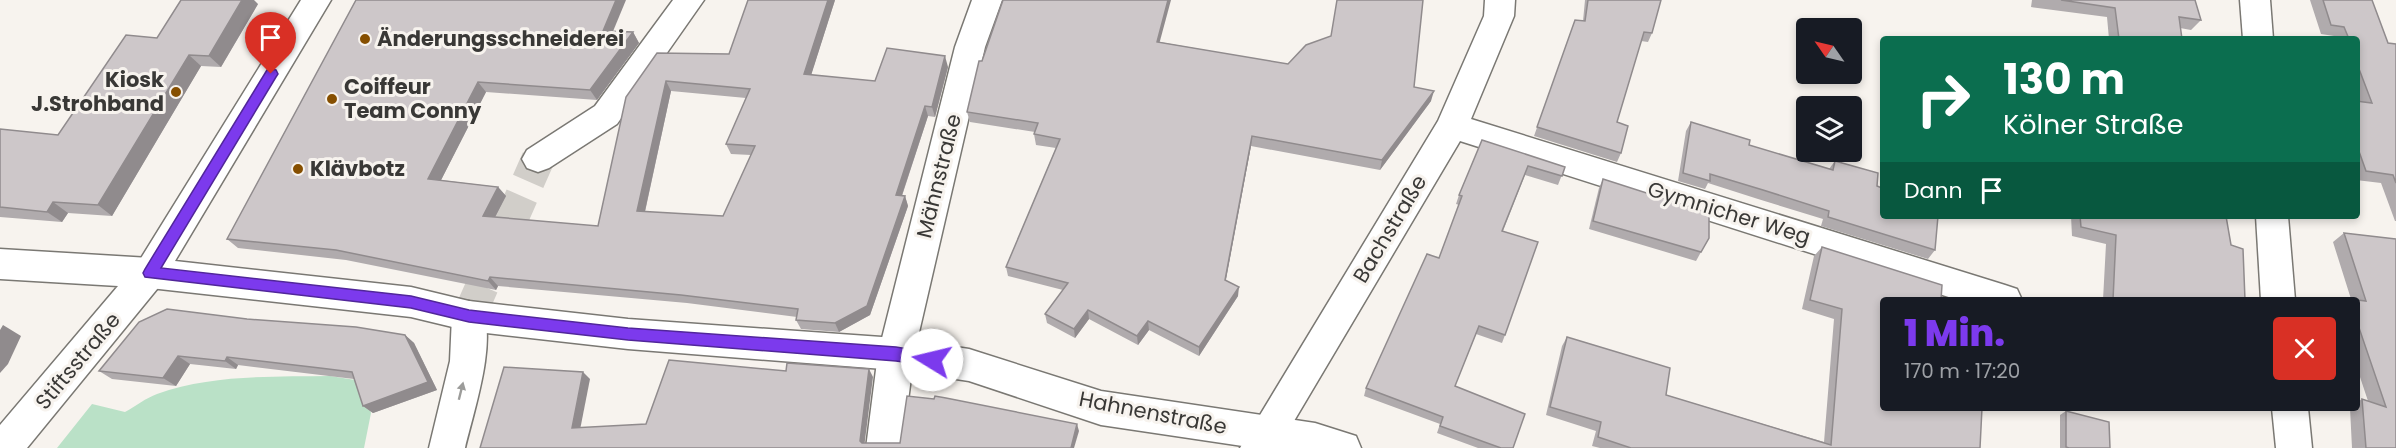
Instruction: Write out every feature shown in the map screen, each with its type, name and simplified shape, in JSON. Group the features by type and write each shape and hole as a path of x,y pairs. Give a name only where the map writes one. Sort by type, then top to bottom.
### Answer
{"street":[{"name":"Stiftsstraße","path":"4,448 150,273 316,0"},
{"path":"538,159 606,115 689,0"},
{"name":"Mähnstraße","path":"884,448 896,354 970,46 987,0"},
{"name":"Bachstraße","path":"1262,441 1452,126 1499,16 1500,0"},
{"path":"2254,0 2258,36"},
{"name":"Gymnicher Weg","path":"1452,126 1996,297"},
{"path":"2271,219 2278,297"},
{"name":"Hahnenstraße","path":"0,264 150,273 411,302 469,316 628,334 896,354 969,365 1101,408 1262,441 1315,440 1343,448"},
{"path":"447,448 468,361 469,316"},
{"path":"2290,411 2294,448"}],"green space":[{"path":"330,376 362,381 371,413 364,448 57,448 92,404 125,412 157,394 199,383 243,378"}],"building":[{"path":"181,0 242,0 209,56 189,55 98,205 53,202 47,212 0,207 0,129 58,135 126,35 157,38"},
{"path":"356,0 616,0 603,31 633,32 590,90 478,82 428,179 498,187 483,216 598,226 626,97 657,53 729,54 748,0 828,0 804,74 875,81 887,48 945,56 932,107 925,106 896,195 905,196 867,306 835,323 796,320 798,309 681,295 490,277 488,281 336,250 227,239","holes":["666,81 750,89 726,144 755,146 723,216 637,211"]},
{"path":"1003,0 1168,0 1157,42 1288,64 1306,45 1331,36 1337,0 1423,0 1414,87 1434,91 1382,160 1252,136 1225,280 1239,287 1199,347 1148,321 1137,336 1088,310 1074,329 1045,314 1068,283 1006,267 1060,139 1034,134 1038,123 967,112 979,61 982,61"},
{"path":"1588,0 1661,0 1652,33 1644,32 1617,122 1628,126 1621,153 1537,127 1575,20 1585,21"},
{"path":"2061,0 2195,0 2201,20 2179,17 2182,36 2119,36 2115,8"},
{"path":"2323,0 2372,0 2388,43 2396,44 2396,183 2393,175 2366,171 2360,154 2360,102 2372,103 2360,72 2360,36 2348,36 2344,27 2331,25"},
{"path":"1691,122 1750,140 1749,145 1796,159 1796,162 1806,162 1833,170 1835,162 1839,162 1878,173 1880,219 1938,219 1935,250 1828,217 1829,211 1710,174 1710,181 1683,173"},
{"path":"1482,140 1565,167 1562,176 1528,166 1502,231 1538,242 1505,335 1479,326 1455,386 1525,414 1513,448 1501,448 1440,426 1443,417 1366,388 1427,254 1439,258 1462,196 1459,195"},
{"path":"1603,179 1709,213 1709,238 1701,252 1593,221"},
{"path":"2080,219 2227,219 2231,245 2243,249 2245,297 2113,297 2116,235 2081,227"},
{"path":"2344,233 2396,239 2396,448 2366,448 2362,399 2386,407 2360,331 2360,300 2366,301"},
{"path":"1822,247 1942,285 1941,297 1880,297 1880,411 1982,411 1980,448 1631,448 1598,437 1601,422 1550,407 1567,337 1670,368 1666,395 1831,445 1842,309 1810,300"},
{"path":"167,309 247,319 356,327 405,335 428,382 363,406 352,372 227,357 225,361 178,356 163,378 99,371 139,322"},
{"path":"669,360 786,371 787,363 869,369 860,441 862,443 900,443 907,396 934,399 935,396 1077,424 1071,448 480,448 504,367 583,372 572,428 646,424"},
{"path":"2066,411 2109,422 2110,448 2066,447"}],"tunnel":[{"path":"469,316 538,159"}],"place":[{"name":"Änderungsschneiderei","path":"365,39"},
{"name":"Kiosk J.Strohband","path":"176,92"},
{"name":"Coiffeur Team Conny","path":"332,99"},
{"name":"Klävbotz","path":"298,169"}],"route":[{"path":"271,74 150,273 411,302 469,316 628,334 896,354 932,360"}]}
